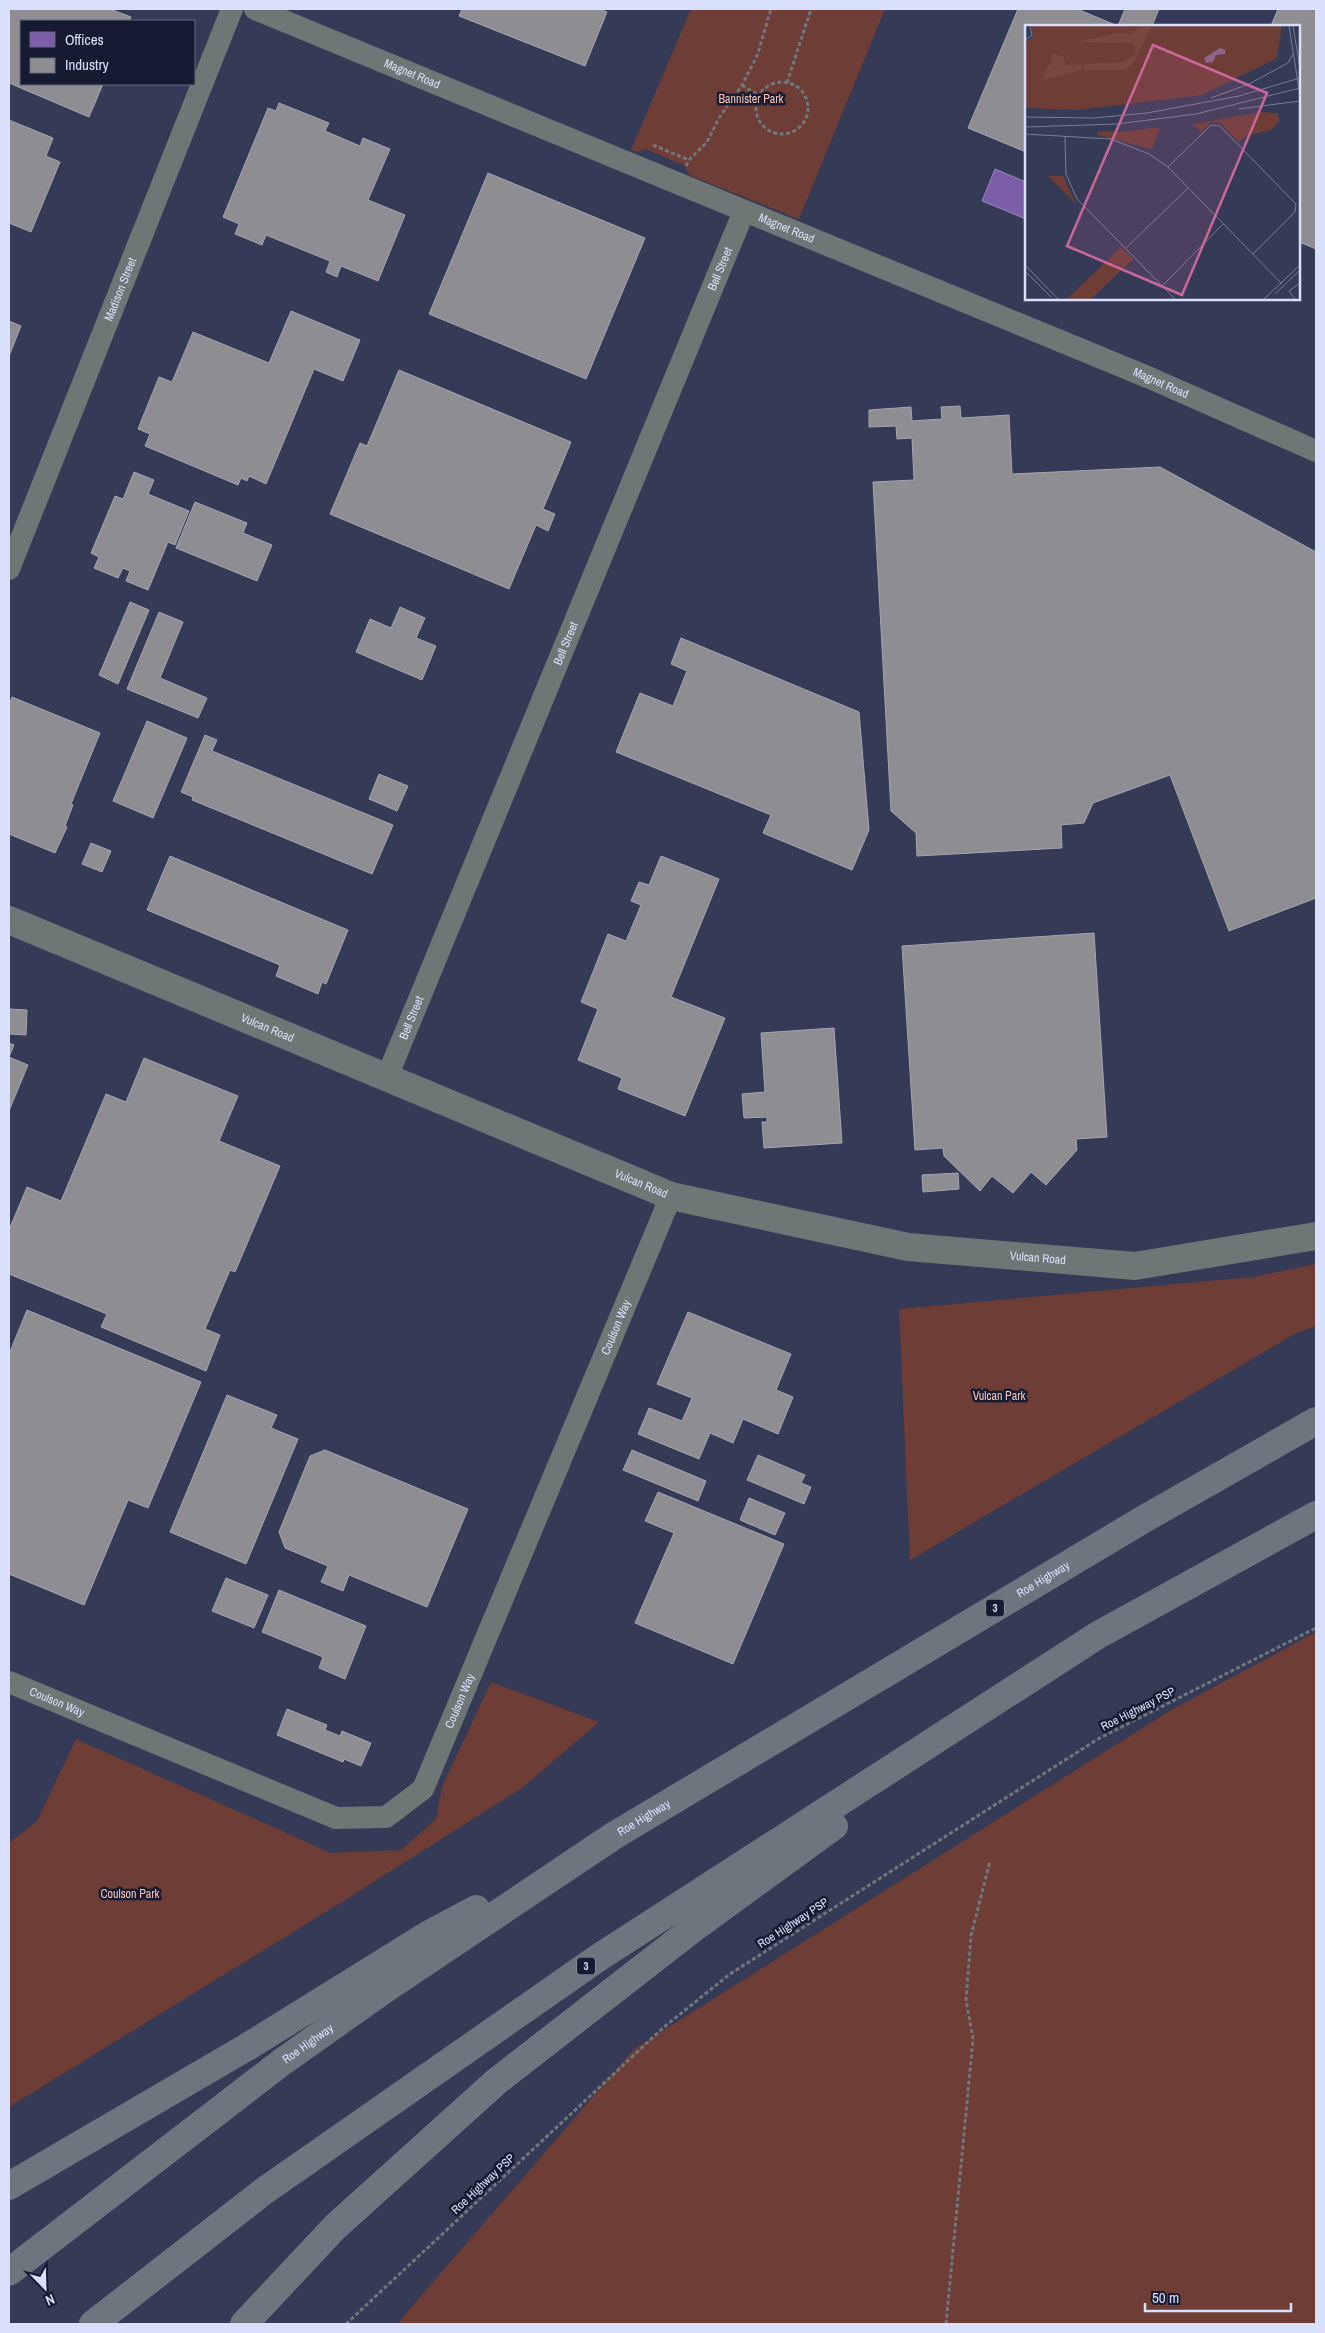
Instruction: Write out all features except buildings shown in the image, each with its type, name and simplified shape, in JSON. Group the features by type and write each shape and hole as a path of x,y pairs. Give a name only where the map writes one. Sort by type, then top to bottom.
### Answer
{"highway":[{"name":"Roe Highway","path":"9,2272 282,2062 388,1987 616,1835 1144,1519 1316,1421"},
{"name":"3","path":"93,2324 264,2191 598,1958 1098,1635 1316,1515"},
{"path":"244,2324 334,2227 497,2081 694,1928 1098,1635"},
{"path":"9,2186 247,2047 432,1933 616,1835"}],"street":[{"name":"Madison Street","path":"9,570 232,9"},
{"name":"Magnet Road","path":"255,9 1141,375 1316,450"},
{"name":"Bell Street","path":"388,1077 744,212"},
{"name":"Vulcan Road","path":"9,920 671,1196 908,1247 1135,1266 1316,1236"},
{"name":"Coulson Way","path":"9,1682 336,1818 386,1818 423,1789 671,1196"}],"path":[{"path":"678,185 689,160 707,142 719,118 742,85 757,56 771,9"},
{"path":"787,83 811,9"},
{"path":"775,83 787,83 802,92 807,101 806,117 796,130 780,134 771,132 764,127 756,113 759,96 767,87 775,83"},
{"path":"742,85 759,96"},
{"path":"653,145 689,160"},
{"name":"Roe Highway PSP","path":"346,2324 664,2027 730,1974 1098,1739 1316,1628"},
{"path":"946,2324 973,2039 966,2000 971,1936 990,1861"}],"green space":[{"name":"Bannister Park","path":"691,9 885,9 799,219 689,175 685,166 646,149 637,152 631,150"},
{"name":"Vulcan Park","path":"1316,1264 1316,1326 1293,1335 910,1560 899,1309 1253,1277"},
{"path":"1316,1632 1316,2324 397,2324 634,2049 1171,1710"},
{"name":"Coulson Park","path":"491,1682 599,1722 522,1788 342,1902 9,2107 9,1843 37,1821 76,1739 331,1853 401,1850 436,1819 442,1787"}]}
